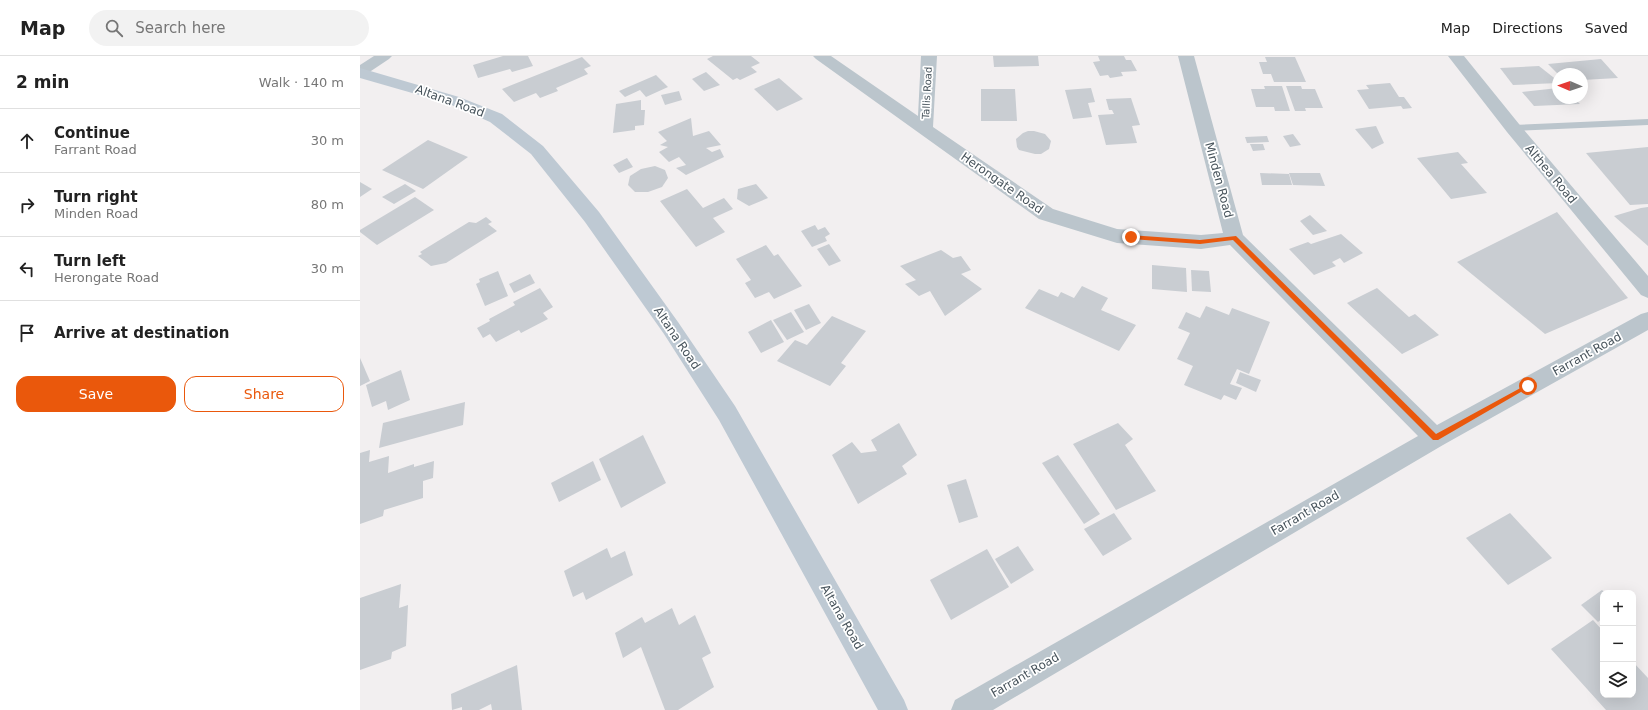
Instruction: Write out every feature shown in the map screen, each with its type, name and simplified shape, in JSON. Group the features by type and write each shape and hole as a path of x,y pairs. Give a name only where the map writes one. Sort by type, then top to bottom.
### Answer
{"main road":[{"name":"Altana Road","path":"360,72 453,100 496,118 537,150 596,223 671,328 723,407 894,710"}],"street":[{"path":"360,72 384,56"},
{"name":"Herongate Road","path":"821,56 1046,214 1117,236 1200,242 1234,238"},
{"name":"Tallis Road","path":"925,129 929,56"},
{"name":"Minden Road","path":"1186,56 1234,238"},
{"name":"Althea Road","path":"1456,56 1513,128 1648,290"},
{"path":"1234,238 1435,438"},
{"name":"Farrant Road","path":"965,710 1435,438 1648,320"}],"lane":[{"path":"1513,128 1648,122"}],"building":[{"path":"503,56 528,56 533,66 512,72 510,69 478,78 473,65"},
{"path":"713,56 751,56 760,63 751,67 757,72 740,80 737,78 733,80 707,59"},
{"path":"993,56 1038,56 1039,66 994,67"},
{"path":"1098,56 1124,56 1126,60 1131,60 1137,71 1121,72 1123,76 1110,78 1108,75 1100,76 1093,62 1100,61"},
{"path":"582,57 591,66 584,69 588,74 556,88 558,91 540,98 536,93 514,102 502,89"},
{"path":"1265,57 1295,57 1306,82 1274,82 1271,74 1263,74 1259,62 1267,62"},
{"path":"1601,59 1618,78 1588,80 1588,68 1552,68 1548,64"},
{"path":"1539,66 1552,76 1552,83 1513,85 1500,68"},
{"path":"706,72 720,85 704,91 692,79"},
{"path":"656,75 668,87 646,97 640,90 625,97 619,91"},
{"path":"779,78 803,99 777,111 754,89"},
{"path":"1390,83 1399,97 1404,97 1412,108 1403,109 1401,106 1369,109 1357,90 1369,89 1366,85"},
{"path":"1264,86 1282,86 1290,111 1275,111 1274,107 1256,107 1251,89 1265,89"},
{"path":"1286,86 1301,86 1302,89 1315,89 1323,108 1305,108 1306,111 1295,111"},
{"path":"1091,88 1095,102 1088,103 1092,117 1073,119 1065,90"},
{"path":"981,89 1015,89 1017,121 981,121"},
{"path":"1552,89 1552,104 1580,104 1534,106 1522,92"},
{"path":"679,91 682,100 665,105 661,95"},
{"path":"1131,98 1140,125 1132,126 1137,143 1106,145 1098,115 1114,114 1112,110 1109,110 1106,99"},
{"path":"641,100 641,110 645,110 644,125 635,126 635,130 613,133 616,104"},
{"path":"691,118 693,136 709,131 721,145 706,148 712,152 720,149 724,157 686,175 676,168 686,165 679,157 669,162 659,152 668,147 660,145 667,141 658,132"},
{"path":"1376,126 1384,143 1372,149 1355,129"},
{"path":"1028,131 1045,134 1051,141 1049,149 1041,154 1019,150 1016,139"},
{"path":"1293,134 1301,145 1290,147 1283,136"},
{"path":"1267,136 1269,142 1247,143 1245,137"},
{"path":"428,140 468,157 423,189 382,170"},
{"path":"1250,144 1263,144 1265,150 1253,151"},
{"path":"1648,147 1648,204 1630,205 1586,153"},
{"path":"1458,152 1468,163 1461,164 1487,193 1451,199 1417,158"},
{"path":"627,158 633,167 619,173 613,165"},
{"path":"655,166 665,170 668,178 662,187 648,192 635,192 628,185 630,176 641,169"},
{"path":"1260,173 1289,174 1292,185 1262,185"},
{"path":"1289,173 1320,173 1325,186 1293,185"},
{"path":"360,182 372,189 360,197"},
{"path":"405,184 416,191 394,204 382,197"},
{"path":"756,184 768,198 749,206 737,199 738,189"},
{"path":"687,189 703,208 724,198 733,209 713,218 725,232 696,247 660,201"},
{"path":"415,197 434,210 377,245 360,232 360,230"},
{"path":"1648,207 1648,246 1614,216"},
{"path":"1557,212 1628,298 1545,334 1457,262"},
{"path":"1310,215 1327,231 1313,235 1300,221"},
{"path":"486,217 492,222 488,224 497,231 446,263 431,266 418,256 422,254 420,252 469,222 476,223"},
{"path":"815,225 818,230 825,227 830,234 825,237 827,241 812,247 801,231"},
{"path":"1341,234 1363,253 1344,263 1340,258 1332,262 1336,266 1314,275 1289,249 1308,242 1311,244"},
{"path":"829,244 841,261 829,266 817,249"},
{"path":"766,245 774,256 778,254 802,286 774,299 769,292 755,298 745,283 751,280 736,259"},
{"path":"941,250 953,258 961,256 971,270 961,274 982,289 945,316 930,291 919,296 905,284 916,280 900,266"},
{"path":"1152,265 1186,268 1187,292 1152,289"},
{"path":"1191,270 1209,271 1211,292 1192,291"},
{"path":"498,271 508,296 485,306 476,284 480,282 479,279"},
{"path":"530,274 535,283 514,293 509,284"},
{"path":"1082,286 1108,298 1101,310 1136,325 1119,351 1025,308 1039,289 1058,297 1061,292 1074,298"},
{"path":"540,288 553,307 543,313 548,319 521,333 519,330 496,342 490,334 483,338 477,328 490,321 489,319 515,305 513,302"},
{"path":"1377,288 1409,317 1415,314 1439,335 1402,354 1347,303"},
{"path":"809,304 821,323 806,330 794,310"},
{"path":"1206,306 1229,315 1232,308 1270,322 1249,374 1237,369 1230,384 1242,388 1236,400 1224,395 1221,400 1184,385 1193,366 1177,359 1190,333 1178,328 1186,312 1200,318"},
{"path":"791,312 804,332 787,340 773,320"},
{"path":"832,316 866,331 841,363 846,366 830,386 777,361 795,340 807,345"},
{"path":"771,320 784,342 761,353 748,332"},
{"path":"360,358 370,381 360,386"},
{"path":"401,370 410,400 388,410 386,401 372,407 366,385"},
{"path":"1240,372 1261,380 1256,392 1236,383"},
{"path":"465,402 463,425 379,448 383,423"},
{"path":"899,423 917,455 902,466 907,474 858,504 832,455 852,442 861,453 877,451 871,440"},
{"path":"1118,423 1133,439 1125,445 1156,491 1116,510 1073,444"},
{"path":"643,435 666,483 621,508 599,459"},
{"path":"370,450 369,462 389,456 388,473 414,464 414,467 434,461 433,478 423,481 423,498 384,510 383,516 360,524 360,453"},
{"path":"1058,455 1100,514 1084,524 1042,463"},
{"path":"593,461 601,480 559,502 551,483"},
{"path":"966,479 978,517 959,523 947,485"},
{"path":"1114,513 1132,539 1103,556 1084,529"},
{"path":"1510,513 1552,558 1508,585 1466,538"},
{"path":"1018,546 1034,570 1011,584 995,559"},
{"path":"607,548 611,558 625,551 633,575 586,600 583,592 573,597 564,571"},
{"path":"987,549 1009,587 951,620 930,580"},
{"path":"401,584 399,608 408,605 406,646 392,652 391,659 360,670 360,598"},
{"path":"1600,591 1600,620 1598,622 1581,605"},
{"path":"672,608 679,625 695,615 711,653 702,658 714,687 678,710 665,710 641,647 623,658 615,633 642,617 645,623"},
{"path":"1593,620 1600,628 1600,698 1636,698 1636,665 1648,678 1648,710 1606,710 1551,649"},
{"path":"517,665 522,710 492,710 491,704 479,710 462,710 462,707 452,710 451,694"}],"route":[{"path":"1131,237 1200,242 1234,238 1435,438 1528,386"}]}
